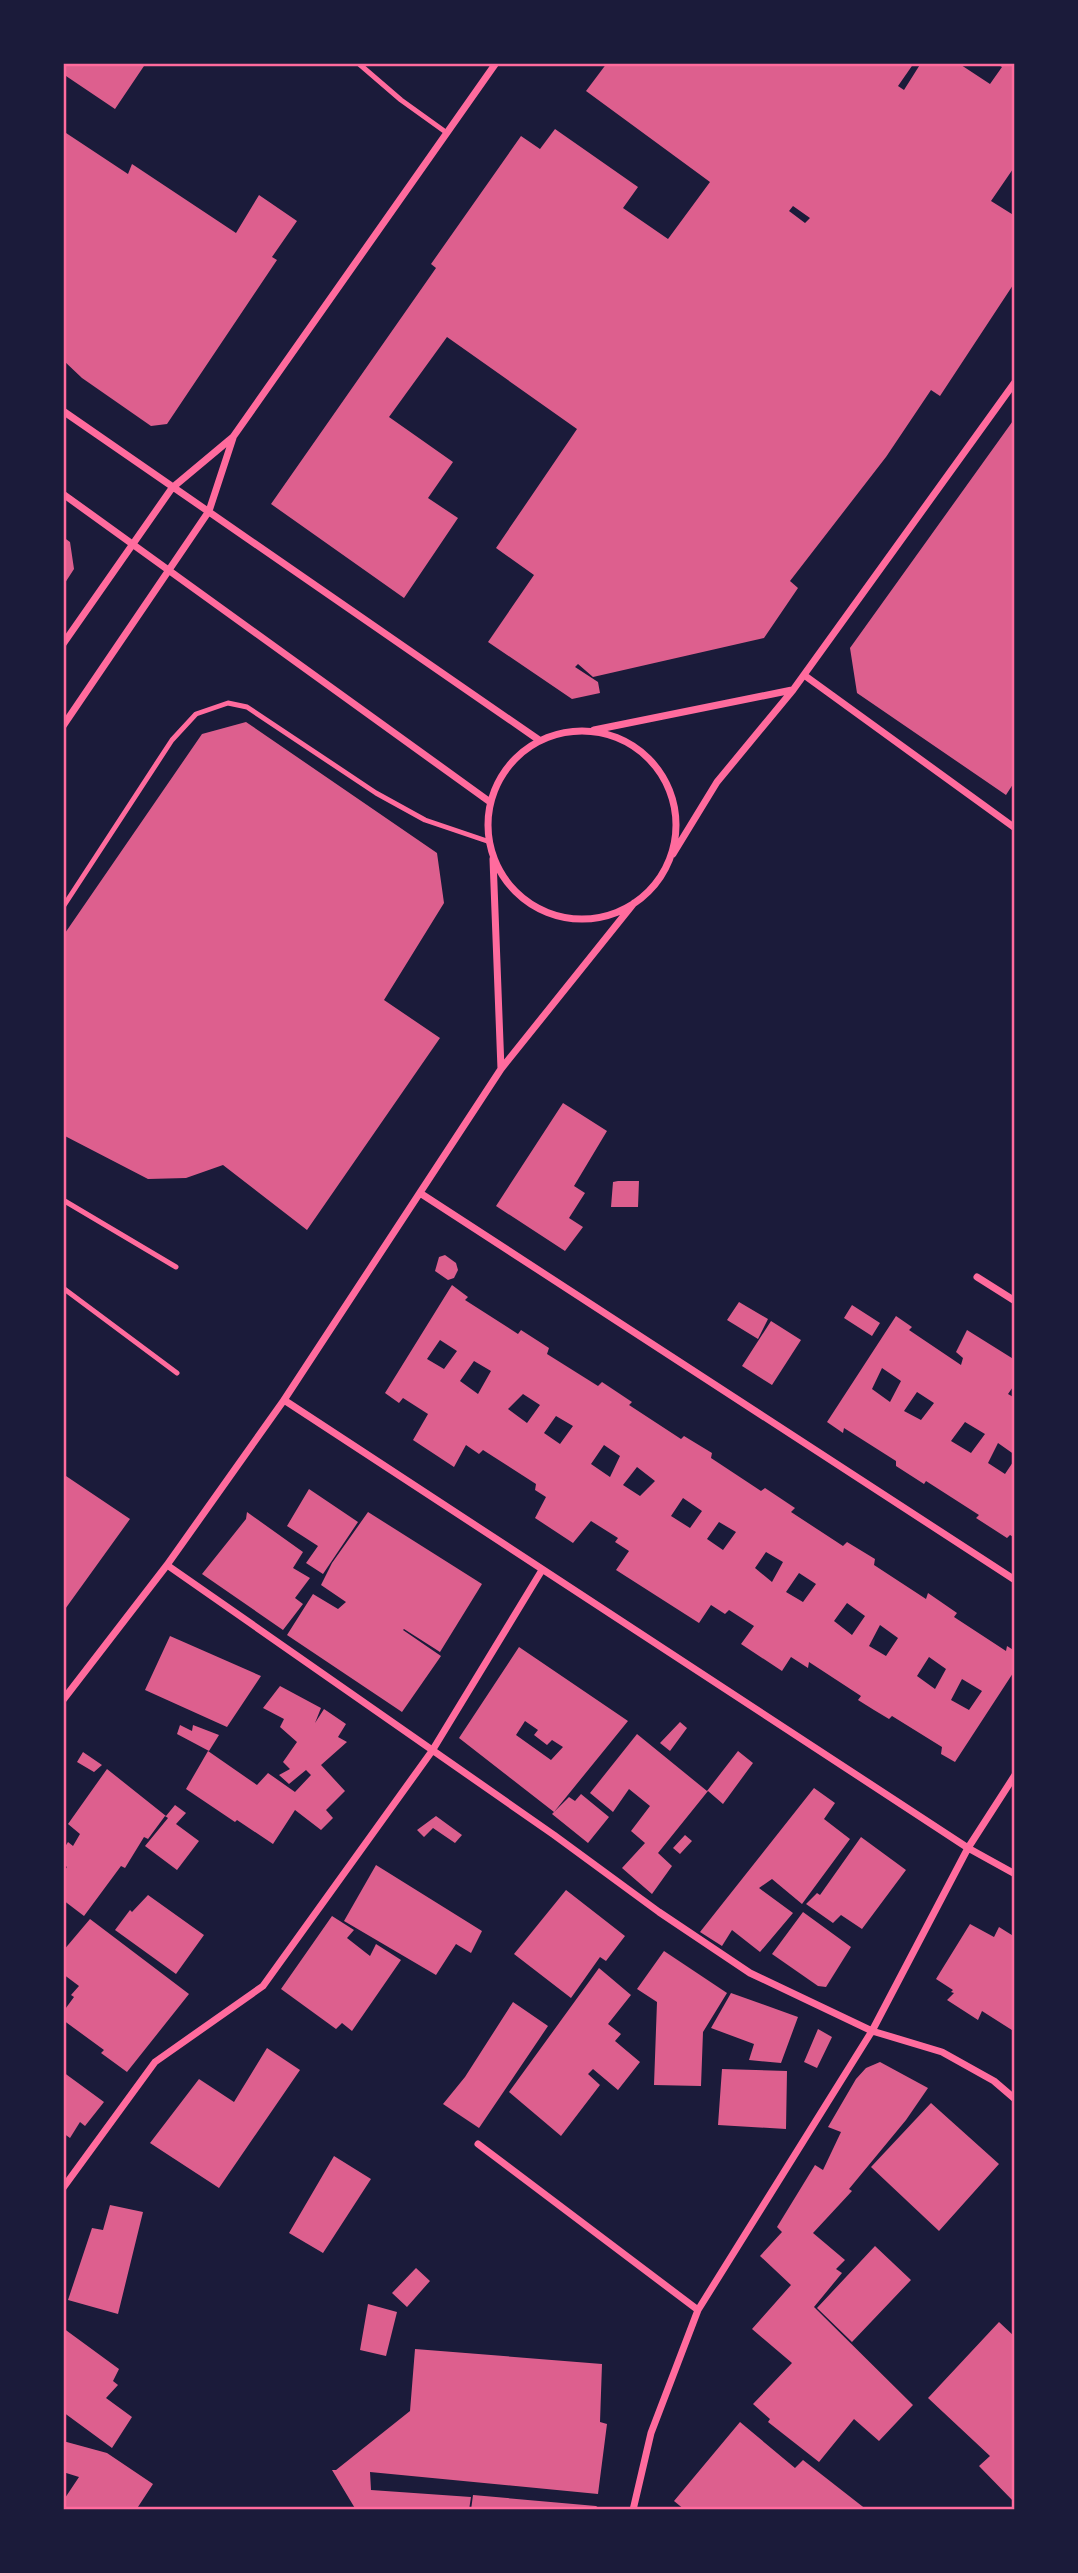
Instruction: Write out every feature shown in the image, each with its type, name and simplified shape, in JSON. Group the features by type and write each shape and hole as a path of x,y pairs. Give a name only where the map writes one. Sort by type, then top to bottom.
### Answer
{"street":[{"path":"63,644 172,488 233,437 496,63"},
{"path":"63,1700 167,1565 284,1400 501,1069 634,903 654,885 717,782 793,690 1015,382"},
{"path":"63,411 539,740"},
{"path":"63,726 209,511 233,437"},
{"path":"63,494 490,802"},
{"path":"804,675 1015,828"},
{"path":"501,1069 493,858 487,830 490,802 508,765 539,740 565,732 592,730 793,690"},
{"path":"592,730 625,740 653,762 671,792 676,827 669,861"},
{"path":"493,858 511,887 537,908 569,919 603,916 634,903"},
{"path":"420,1193 1015,1580"},
{"path":"977,1277 1015,1301"},
{"path":"284,1400 968,1849 1015,1874"},
{"path":"167,1565 554,1835 659,1912 750,1973 872,2031 942,2052 994,2081 1015,2099"},
{"path":"63,2188 155,2062 263,1986 432,1751 542,1570"},
{"path":"633,2510 651,2433 698,2310 872,2031 968,1849 1015,1775"},
{"path":"478,2144 698,2310"}],"lane":[{"path":"358,63 401,100 447,133"},
{"path":"63,906 172,740 196,714 228,703 247,706 376,793 425,820 489,842"},
{"path":"63,1200 176,1267"},
{"path":"63,1288 177,1373"}],"building":[{"path":"63,63 146,63 115,109 66,76 63,80"},
{"path":"607,63 914,63 898,86 904,90 921,63 958,63 990,84 1002,67 996,63 1015,63 1015,166 991,201 1015,216 1015,282 940,396 931,390 886,457 790,581 798,588 764,638 593,677 578,664 575,667 598,682 600,693 572,699 488,642 534,575 496,548 577,429 447,337 389,417 453,462 428,498 458,518 404,598 271,504 436,268 431,264 521,136 540,149 555,129 638,187 623,208 668,239 710,182 586,91","holes":["793,206 810,218 805,223 789,211"]},
{"path":"63,131 128,174 132,164 236,233 259,195 297,221 272,257 277,260 167,424 151,426 82,378 63,360"},
{"path":"1015,418 1015,781 1006,795 857,693 850,648"},
{"path":"63,537 70,542 74,569 63,586"},
{"path":"246,722 437,853 444,903 384,1000 440,1038 307,1230 223,1165 186,1178 148,1179 63,1135 63,936 202,734"},
{"path":"563,1103 607,1131 574,1186 585,1193 569,1218 583,1227 565,1251 496,1206"},
{"path":"639,1181 638,1207 611,1207 613,1182"},
{"path":"445,1255 456,1263 458,1270 454,1278 448,1280 435,1271 439,1257"},
{"path":"452,1285 468,1297 465,1300 518,1334 521,1330 549,1348 547,1354 598,1386 602,1382 632,1402 629,1405 681,1439 684,1436 712,1453 711,1458 761,1491 765,1488 795,1508 791,1512 843,1546 847,1542 875,1559 874,1565 926,1599 928,1593 957,1613 954,1617 1006,1651 1007,1646 1015,1651 1015,1670 955,1762 941,1754 942,1747 892,1716 889,1719 858,1700 861,1696 809,1662 808,1668 791,1657 782,1671 741,1644 754,1626 729,1610 725,1614 711,1605 699,1623 616,1570 629,1551 615,1542 618,1538 591,1521 573,1543 535,1518 546,1497 535,1490 536,1484 483,1450 479,1454 466,1445 454,1467 413,1440 428,1414 403,1398 399,1403 385,1393","holes":["440,1340 457,1351 444,1369 427,1359","474,1361 491,1371 478,1394 460,1381","523,1394 540,1405 527,1423 508,1409","556,1416 573,1426 560,1444 544,1433","604,1445 620,1456 610,1477 591,1464","637,1467 655,1481 640,1496 623,1485","683,1498 702,1511 690,1528 671,1516","719,1522 736,1532 723,1550 707,1539","766,1552 783,1562 772,1582 755,1568","799,1573 816,1584 803,1602 786,1592","847,1603 865,1616 852,1635 834,1621","880,1625 898,1638 886,1656 869,1646","929,1657 946,1669 935,1689 917,1676","962,1679 982,1691 969,1710 951,1700"]},
{"path":"739,1302 768,1319 758,1339 727,1320"},
{"path":"852,1305 880,1323 872,1336 844,1318"},
{"path":"896,1316 912,1327 909,1330 961,1365 963,1358 956,1352 967,1330 1015,1360 1015,1384 1008,1394 1015,1398 1015,1455 998,1443 988,1463 1005,1474 1015,1459 1015,1538 1010,1535 1007,1538 976,1518 979,1515 926,1481 924,1484 896,1466 896,1461 844,1428 843,1433 827,1422","holes":["882,1368 901,1381 890,1402 872,1389","917,1392 934,1403 921,1420 904,1411","965,1422 985,1434 971,1453 951,1441"]},
{"path":"771,1321 801,1340 772,1385 742,1366"},
{"path":"63,1474 130,1519 63,1612"},
{"path":"309,1489 358,1522 323,1574 306,1563 318,1546 287,1526"},
{"path":"247,1512 303,1552 293,1568 310,1578 295,1598 303,1604 283,1630 202,1574 246,1519"},
{"path":"368,1512 482,1584 440,1652 403,1630 441,1656 402,1712 287,1635 313,1594 338,1609 346,1602 321,1585 332,1563"},
{"path":"170,1636 261,1676 227,1727 145,1690"},
{"path":"519,1647 628,1721 554,1812 459,1738","holes":["525,1721 538,1730 534,1735 547,1745 552,1740 563,1747 551,1760 516,1735"]},
{"path":"280,1686 321,1708 315,1723 324,1709 346,1724 338,1737 347,1742 321,1765 345,1791 326,1810 333,1818 321,1830 295,1810 273,1844 186,1789 208,1751 257,1785 268,1773 295,1792 311,1775 306,1770 289,1784 279,1775 290,1769 283,1762 297,1742 280,1727 284,1719 263,1708"},
{"path":"680,1722 687,1728 670,1751 660,1743"},
{"path":"180,1725 192,1731 193,1725 219,1735 209,1751 177,1734"},
{"path":"637,1734 707,1791 738,1751 753,1763 723,1804 708,1791 658,1853 672,1866 652,1894 622,1868 645,1843 631,1831 650,1806 629,1789 613,1812 590,1793"},
{"path":"83,1752 102,1765 94,1772 77,1762"},
{"path":"107,1769 166,1816 175,1805 186,1813 176,1824 199,1841 177,1870 145,1846 168,1818 165,1816 148,1839 144,1837 125,1868 121,1866 84,1916 63,1900 63,1873 67,1867 63,1864 63,1850 68,1842 73,1846 80,1834 68,1824"},
{"path":"814,1788 835,1803 824,1819 850,1839 802,1904 772,1879 759,1888 793,1913 760,1952 732,1930 722,1946 700,1932"},
{"path":"581,1794 609,1817 588,1843 552,1814 569,1797 575,1801"},
{"path":"436,1816 462,1835 455,1843 433,1828 424,1837 417,1830"},
{"path":"685,1835 692,1841 680,1854 673,1848"},
{"path":"861,1837 906,1870 862,1929 841,1915 833,1923 806,1904 817,1893 820,1895"},
{"path":"376,1865 482,1931 471,1953 456,1944 436,1975 344,1921"},
{"path":"566,1890 625,1936 606,1961 600,1957 571,1998 514,1954"},
{"path":"148,1895 204,1935 176,1974 115,1930 130,1910 132,1912"},
{"path":"803,1912 851,1947 826,1987 818,1986 772,1954"},
{"path":"332,1916 354,1930 347,1938 370,1956 376,1944 401,1960 352,2031 342,2023 336,2029 281,1989"},
{"path":"90,1919 189,1994 127,2072 101,2053 104,2050 63,2020 63,2012 74,1997 71,1995 79,1986 63,1974 63,1951"},
{"path":"970,1924 994,1937 999,1927 1015,1937 1015,2032 982,2011 978,2020 947,2000 954,1993 951,1992 953,1990 936,1979"},
{"path":"664,1951 727,1993 703,2032 701,2086 654,2085 657,2002 637,1989"},
{"path":"599,1968 631,1995 608,2024 621,2034 615,2041 640,2062 618,2090 593,2069 588,2074 600,2085 561,2136 509,2092"},
{"path":"731,1993 798,2017 781,2063 749,2060 754,2044 711,2028"},
{"path":"513,2002 548,2026 479,2128 443,2104 465,2077"},
{"path":"818,2029 832,2037 817,2068 804,2062"},
{"path":"267,2048 300,2070 219,2188 150,2143 199,2079 234,2102"},
{"path":"880,2062 928,2088 906,2120 849,2189 852,2191 813,2233 845,2260 836,2269 842,2273 814,2307 913,2405 879,2441 854,2419 819,2462 768,2422 770,2419 753,2404 792,2363 752,2329 791,2285 760,2256 782,2232 777,2227 815,2165 823,2170 841,2132 828,2127 856,2079 866,2068"},
{"path":"722,2069 787,2071 786,2129 718,2125"},
{"path":"63,2072 104,2102 85,2126 80,2122 70,2138 63,2133"},
{"path":"931,2103 999,2164 939,2231 871,2167"},
{"path":"334,2156 371,2179 323,2253 289,2233"},
{"path":"110,2205 143,2212 118,2314 68,2300 92,2228 103,2230"},
{"path":"875,2246 911,2280 852,2342 817,2308"},
{"path":"416,2268 430,2281 407,2307 392,2293"},
{"path":"368,2304 397,2312 386,2356 360,2350"},
{"path":"999,2322 1015,2337 1015,2503 979,2466 990,2456 928,2398"},
{"path":"63,2328 119,2369 113,2381 118,2385 106,2398 132,2417 112,2448 63,2412"},
{"path":"415,2349 602,2364 600,2422 607,2424 598,2494 370,2472 371,2490 471,2497 469,2510 356,2510 332,2470 336,2470 410,2411"},
{"path":"740,2422 795,2468 803,2460 867,2510 685,2510 674,2501"},
{"path":"63,2441 107,2453 153,2484 136,2510 63,2510 63,2501 79,2477 63,2472"},
{"path":"473,2495 596,2506 599,2510 471,2510"}]}
